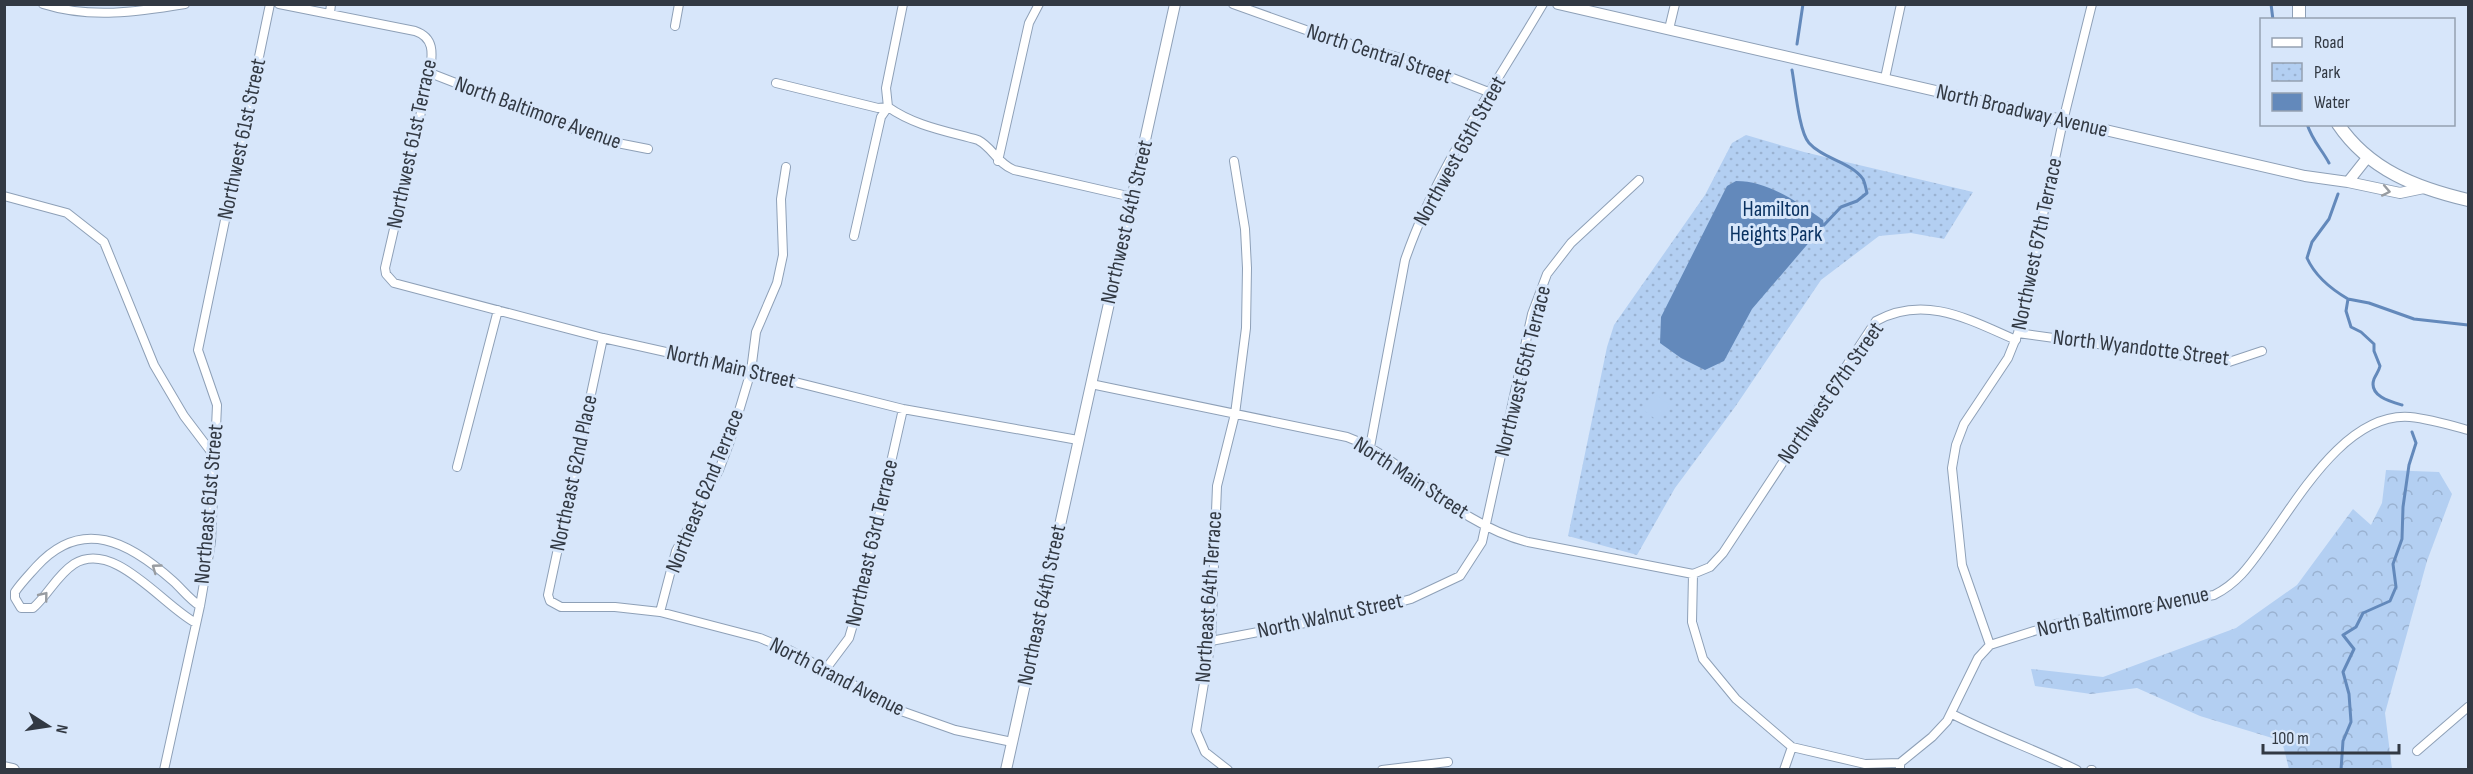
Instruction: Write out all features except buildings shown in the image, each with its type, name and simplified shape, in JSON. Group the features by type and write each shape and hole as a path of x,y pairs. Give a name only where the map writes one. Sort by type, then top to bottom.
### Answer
{"main road":[{"path":"2340,126 2367,158 2391,174 2424,188 2469,200"},
{"path":"4,768 13,770"}],"street":[{"path":"43,4 98,14 185,4"},
{"name":"Northwest 61st Street","path":"213,274 270,4"},
{"path":"279,4 330,9"},
{"path":"675,26 679,4"},
{"path":"854,236 881,117 888,107 886,88 903,4"},
{"path":"998,161 1029,23 1039,4"},
{"name":"Northwest 64th Street","path":"1078,440 1175,4"},
{"name":"North Central Street","path":"1233,4 1320,35 1404,59 1491,93"},
{"name":"Northwest 65th Street","path":"1370,447 1405,260 1421,217 1437,185 1543,4"},
{"name":"North Broadway Avenue","path":"1558,4 2305,176 2400,193 2424,188"},
{"path":"1669,29 1675,4"},
{"path":"1885,78 1901,4"},
{"name":"Northwest 67th Terrace","path":"1990,645 1962,565 1952,468 1956,445 1964,424 2008,358 2017,336 2063,121 2092,4"},
{"name":"Northwest 61st Terrace","path":"330,9 421,33 430,42 432,54 430,74 385,268 389,278"},
{"name":"North Baltimore Avenue","path":"430,74 602,140 648,150"},
{"path":"776,83 878,108 888,107 916,124 986,144 998,161 1006,167 1132,197"},
{"path":"2348,182 2367,158"},
{"name":"Northeast 64th Terrace","path":"1228,770 1205,752 1197,730 1211,641 1217,486 1235,414 1244,358 1248,288 1245,228 1234,161"},
{"name":"Northeast 62nd Terrace","path":"660,612 676,550 719,470 752,371 756,332 777,283 783,242 781,199 786,167"},
{"name":"Northwest 65th Terrace","path":"1486,526 1532,314 1547,274 1571,243 1639,180"},
{"path":"5,197 67,213 104,242 154,365 184,416 214,457"},
{"name":"Northeast 61st Street","path":"164,770 200,606 211,542 217,405 198,350 213,274"},
{"name":"North Main Street","path":"389,278 394,282 603,338 752,371 903,409 1078,440"},
{"name":"Northwest 67th Street","path":"1693,574 1710,567 1723,553 1876,321 1901,310 1921,308 1974,321 2017,336"},
{"path":"458,467 498,310"},
{"name":"North Wyandotte Street","path":"2017,336 2229,362 2262,351"},
{"name":"Northeast 62nd Place","path":"555,606 548,595 603,338"},
{"name":"North Main Street","path":"1091,384 1347,437 1370,447 1438,496 1486,526 1509,537 1693,574"},
{"name":"Northeast 63rd Terrace","path":"825,670 849,638 903,409"},
{"name":"North Baltimore Avenue","path":"1990,645 2056,624 2214,595 2237,581 2246,571 2337,450 2358,432 2382,421 2409,417 2469,430"},
{"name":"Northeast 64th Street","path":"1006,770 1078,440"},
{"name":"North Walnut Street","path":"1211,641 1336,618 1411,599 1460,576 1478,549 1486,526"},
{"path":"196,623 122,566 105,559 86,559 75,564 60,576 33,608 21,608 15,598 15,592 57,548 68,542 94,538 126,546 172,580 200,606"},
{"path":"1693,574 1692,622 1703,659 1736,699 1792,747 1865,764 1900,766 1932,737 1952,714 1978,658 1990,645"},
{"name":"North Grand Avenue","path":"555,606 615,607 660,612 760,638 789,650 880,701 929,722 1012,742"},
{"path":"2417,751 2469,707"},
{"path":"1952,714 1992,735 2077,770"},
{"path":"1784,770 1792,747"},
{"path":"1382,770 1448,762"}],"green space":[{"name":"Hamilton Heights Park","path":"1746,135 1804,152 1973,192 1944,239 1911,233 1879,236 1821,280 1735,407 1675,488 1637,555 1568,536 1607,347 1614,325 1705,195 1732,143"},
{"path":"1654,393 1670,405 1658,421 1642,409"},
{"path":"2386,470 2439,472 2452,494 2427,561 2385,713 2392,769 2289,769 2282,741 2200,716 2137,688 2091,694 2035,686 2031,669 2103,677 2236,628 2297,585 2353,509 2371,525 2382,503"}],"water":[{"path":"1736,181 1760,185 1782,194 1823,220 1824,225 1752,309 1724,361 1705,370 1681,358 1660,343 1661,317 1727,186"}],"waterway":[{"path":"1797,44 1803,4"},
{"path":"2271,4 2273,18"},
{"path":"1792,70 1800,119 1809,143 1858,173 1863,179 1867,193 1857,201 1841,207 1824,225"},
{"path":"2308,126 2329,163"},
{"path":"2338,194 2329,219 2312,242 2307,258 2314,271 2324,282 2348,299 2346,311 2351,327 2361,332 2374,344 2374,351 2380,366 2374,379 2374,390 2382,397 2402,405"},
{"path":"2348,299 2369,303 2414,319 2468,325"},
{"path":"2341,770 2343,741 2351,722 2349,694 2343,672 2354,649 2343,635 2356,627 2363,613 2390,601 2396,587 2393,564 2402,539 2403,507 2409,465 2416,443 2412,432"}]}
